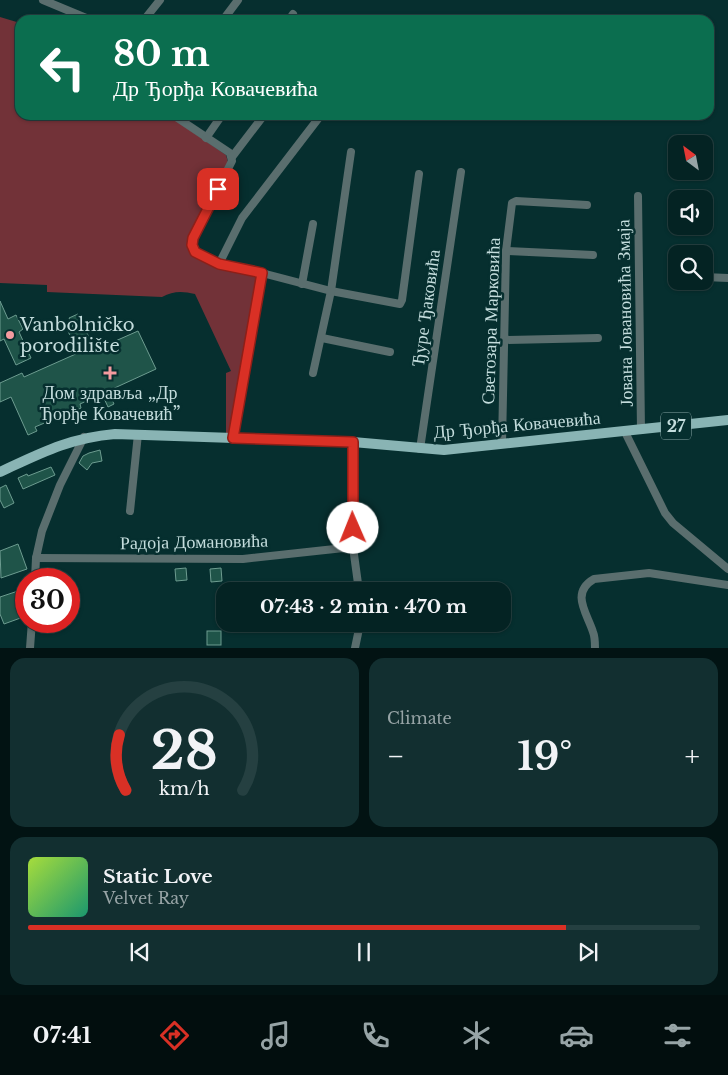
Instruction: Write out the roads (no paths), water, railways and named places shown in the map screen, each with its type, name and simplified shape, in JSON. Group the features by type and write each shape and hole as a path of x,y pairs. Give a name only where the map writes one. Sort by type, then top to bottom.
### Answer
{"main road":[{"name":"27","path":"625,432 728,420"},
{"name":"Др Ђорђа Ковачевића","path":"0,472 59,445 84,438 115,434 353,442 444,450 625,432"}],"street":[{"path":"43,0 79,15"},
{"path":"148,15 160,0"},
{"path":"227,15 238,0"},
{"path":"180,120 232,157"},
{"path":"206,138 219,120"},
{"path":"260,120 232,157 232,161 193,238 192,245 195,252 219,264 331,291 400,304 419,174"},
{"path":"219,264 242,218 316,120"},
{"path":"313,373 331,291 351,152"},
{"name":"Ђуре Ђаковића","path":"420,449 461,172"},
{"name":"Јована Јовановића Змаја","path":"638,196 642,430"},
{"name":"Светозара Марковића","path":"502,444 506,251 512,203 516,201 587,205"},
{"path":"302,284 313,224"},
{"path":"506,251 593,255"},
{"path":"233,438 262,273"},
{"path":"713,277 728,278"},
{"path":"322,338 390,352"},
{"path":"504,340 598,338"},
{"path":"625,432 664,513 673,523 727,566"},
{"path":"130,511 138,434"},
{"path":"36,568 42,531 60,486 84,438"},
{"path":"353,442 353,547 357,582"},
{"name":"Радоја Домановића","path":"36,558 243,558 353,547"},
{"path":"595,648 593,630 587,620 581,596 586,584 594,579 650,573 728,585"},
{"path":"355,648 358,632"},
{"path":"30,648 31,633"}],"place":[{"name":"Vanbolničko porodilište","path":"10,335"},
{"name":"Дом здравља „Др Ђорђе Ковачевић”","path":"110,373"}]}
